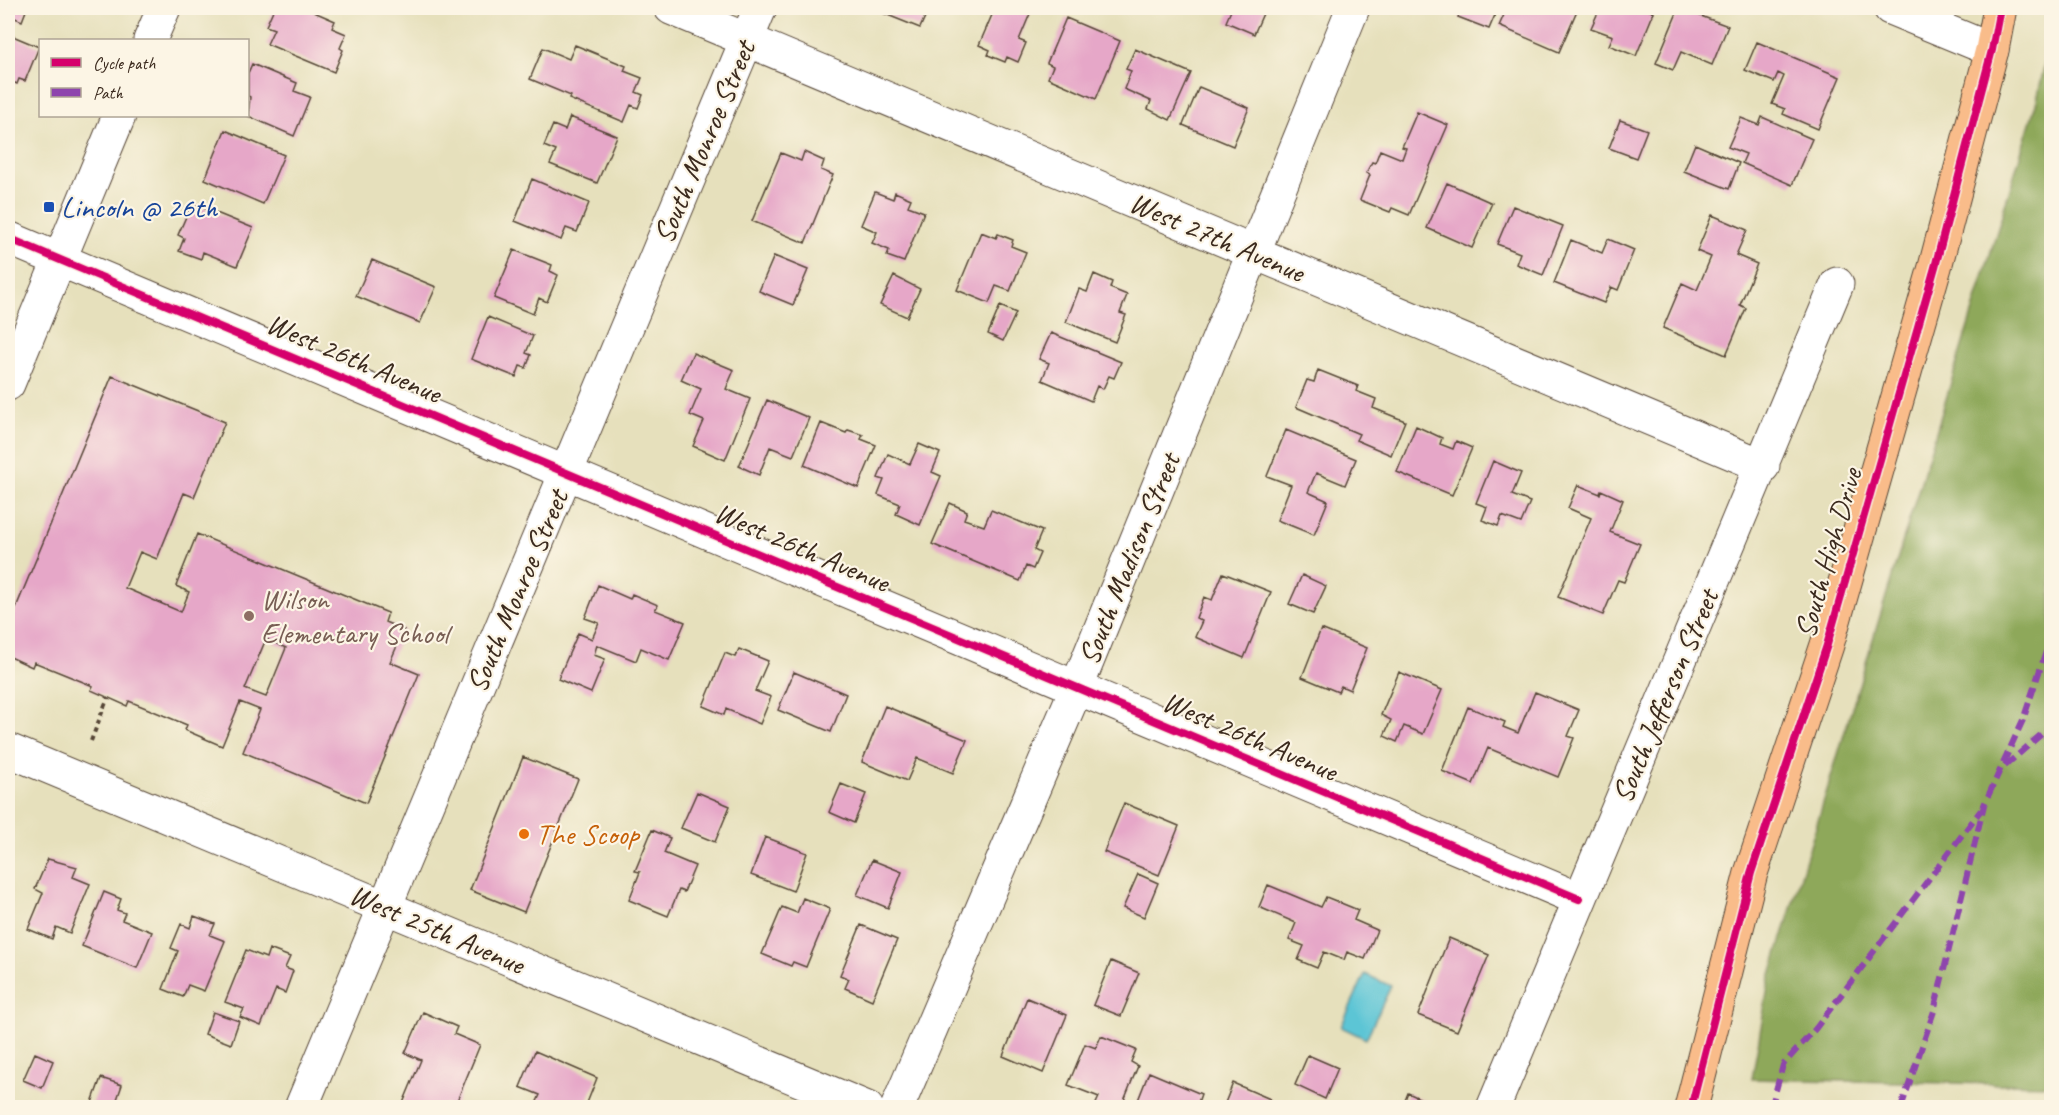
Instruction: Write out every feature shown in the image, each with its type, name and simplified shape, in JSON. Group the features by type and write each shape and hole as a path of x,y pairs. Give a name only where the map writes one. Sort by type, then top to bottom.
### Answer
{"main road":[{"name":"South High Drive","path":"1691,1107 1751,873 1827,645 1935,267 1992,50 2000,8"}],"street":[{"path":"150,39 164,8"},
{"name":"West 27th Avenue","path":"671,8 1763,466"},
{"name":"South Monroe Street","path":"301,1107 760,8"},
{"name":"South Madison Street","path":"897,1107 1076,689 1353,8"},
{"path":"1890,8 1992,50"},
{"path":"8,384 119,117"},
{"name":"West 26th Avenue","path":"8,238 1579,899"},
{"name":"South Jefferson Street","path":"1493,1107 1763,466 1837,284"},
{"name":"West 25th Avenue","path":"8,750 867,1107"}],"path":[{"path":"91,741 108,697"}],"green space":[{"path":"2051,34 2051,1085 1752,1079 1769,981 2037,100"}],"water":[{"path":"1365,974 1391,986 1366,1039 1341,1027"}],"building":[{"path":"8,8 27,8 22,21 8,15"},
{"path":"274,8 305,8 335,21 332,28 346,34 340,48 343,50 334,72 267,44 274,29 266,26"},
{"path":"870,8 929,8 920,28"},
{"path":"995,8 1032,9 1019,40 1026,43 1018,62 1007,57 1005,62 988,55 990,50 979,45"},
{"path":"1232,8 1265,9 1254,34 1226,22"},
{"path":"1462,8 1498,8 1489,29 1458,17"},
{"path":"1507,8 1578,8 1559,52 1499,26"},
{"path":"1600,8 1642,8 1654,12 1636,56 1609,45 1613,36 1591,28"},
{"path":"1679,8 1728,26 1712,65 1681,52 1673,70 1656,63"},
{"path":"1066,18 1120,41 1096,99 1048,78 1053,66 1047,63"},
{"path":"8,34 39,47 25,81 19,79 17,84 8,80"},
{"path":"1757,42 1840,77 1818,129 1783,114 1785,109 1772,104 1784,76 1778,73 1774,82 1745,70"},
{"path":"575,45 626,66 624,71 642,78 636,92 643,95 638,108 631,105 624,122 569,99 571,96 530,79 543,48 569,59"},
{"path":"1135,49 1191,73 1170,120 1148,109 1151,101 1124,89 1131,71 1126,69"},
{"path":"252,64 297,83 294,91 310,97 294,136 249,116 249,71"},
{"path":"1199,87 1249,108 1233,146 1183,125"},
{"path":"1417,112 1448,125 1409,215 1392,208 1390,212 1360,200 1370,175 1366,173 1372,162 1375,163 1380,150 1402,159 1406,148 1402,147"},
{"path":"570,117 617,136 597,183 550,164 556,151 544,146 553,125 565,130"},
{"path":"1762,117 1812,139 1792,185 1742,163 1746,154 1728,147 1741,118 1759,125"},
{"path":"1620,120 1647,130 1636,158 1609,148"},
{"path":"225,130 284,155 263,204 205,179"},
{"path":"1695,144 1739,163 1729,189 1684,171"},
{"path":"804,152 824,161 821,170 833,175 805,243 752,221 781,153 801,161"},
{"path":"532,179 589,203 577,232 566,228 561,240 515,221"},
{"path":"1447,183 1492,203 1472,248 1427,228"},
{"path":"875,192 893,199 895,192 911,199 908,206 924,212 904,262 887,256 889,250 872,243 877,232 861,225"},
{"path":"192,203 253,228 237,266 203,252 201,259 179,251 184,238 178,235"},
{"path":"1513,206 1563,226 1543,275 1516,264 1520,253 1497,244"},
{"path":"1712,215 1747,230 1736,255 1757,264 1740,305 1746,308 1726,355 1663,328 1682,283 1697,290 1711,257 1697,251"},
{"path":"981,232 996,238 998,234 1013,240 1011,246 1026,252 1010,291 996,286 989,303 957,290"},
{"path":"1608,239 1634,250 1618,290 1611,287 1604,303 1554,283 1571,240 1602,253"},
{"path":"514,250 552,265 550,271 558,275 547,302 539,298 533,314 494,298"},
{"path":"774,256 808,270 793,305 759,291"},
{"path":"372,260 436,287 420,323 356,296"},
{"path":"1094,274 1112,282 1110,288 1127,295 1120,313 1126,315 1115,342 1066,322 1079,289 1087,292"},
{"path":"894,276 920,289 907,317 880,305"},
{"path":"1000,306 1016,313 1003,341 988,334"},
{"path":"488,317 533,336 526,353 531,355 526,368 520,366 516,377 471,359"},
{"path":"1051,333 1121,362 1114,378 1109,376 1103,389 1097,386 1091,401 1042,380 1049,363 1039,359"},
{"path":"693,353 734,370 726,389 750,399 725,460 693,446 704,421 690,415 701,389 681,380"},
{"path":"1318,370 1358,386 1356,391 1376,399 1373,408 1405,421 1391,455 1356,440 1359,434 1296,407 1307,380 1314,382"},
{"path":"112,376 225,422 194,497 184,493 157,559 140,552 125,588 181,612 189,592 176,586 197,534 388,613 385,622 404,630 390,662 419,674 366,803 243,752 260,710 240,702 222,746 185,730 187,725 129,701 127,706 91,690 93,686 34,662 32,667 8,656 8,627","holes":["266,639 286,648 266,697 245,689"]},
{"path":"767,400 809,418 793,456 770,447 759,475 739,466"},
{"path":"821,423 846,433 848,430 863,435 861,439 876,445 858,488 804,465"},
{"path":"1416,426 1442,438 1440,444 1453,449 1456,441 1472,448 1452,495 1397,472"},
{"path":"1286,430 1356,459 1345,485 1316,473 1308,492 1328,501 1314,535 1277,520 1291,485 1267,476"},
{"path":"919,444 940,453 932,472 941,476 920,525 896,514 900,504 878,495 884,480 878,478 888,454 910,464"},
{"path":"1493,461 1521,473 1512,495 1530,502 1521,523 1502,516 1498,526 1482,520 1487,507 1476,503"},
{"path":"1578,485 1600,494 1601,490 1623,500 1610,532 1640,544 1624,582 1618,580 1603,615 1558,597 1591,518 1568,508"},
{"path":"950,503 967,511 964,519 984,526 991,510 1042,531 1034,550 1040,553 1033,569 1026,566 1020,581 932,544"},
{"path":"1223,573 1271,592 1244,658 1195,637 1202,621 1196,618 1204,597 1212,600"},
{"path":"1302,575 1326,586 1313,614 1289,604"},
{"path":"598,585 630,599 632,594 658,605 655,610 685,622 669,660 641,648 636,661 597,645 594,655 605,659 591,693 558,679 578,633 592,639 599,623 585,618"},
{"path":"1321,629 1367,648 1350,690 1341,686 1338,692 1302,677"},
{"path":"739,649 768,661 755,691 771,697 760,724 726,709 724,715 703,706 725,653 735,657"},
{"path":"794,672 846,694 831,732 778,710"},
{"path":"1399,672 1442,690 1423,734 1404,726 1397,742 1384,736 1391,720 1381,715"},
{"path":"1535,692 1579,710 1568,736 1574,738 1558,777 1488,748 1473,784 1442,771 1468,707 1505,722 1503,727 1518,733"},
{"path":"885,706 967,740 953,773 917,758 907,781 862,762"},
{"name":"The Scoop","path":"523,757 578,779 524,912 470,890"},
{"path":"841,784 866,794 854,823 829,812"},
{"path":"697,792 730,806 715,842 681,828"},
{"path":"1124,803 1179,826 1159,875 1104,852"},
{"path":"652,830 670,838 664,853 695,866 684,892 679,890 668,916 629,900 640,872 635,871"},
{"path":"765,837 807,853 793,891 751,875"},
{"path":"48,859 77,867 73,877 90,884 70,933 56,927 52,939 28,929 43,893 35,889"},
{"path":"872,860 902,872 888,908 857,895"},
{"path":"1138,874 1158,883 1144,917 1123,908"},
{"path":"1268,885 1321,907 1326,897 1358,910 1354,920 1377,930 1365,959 1347,952 1344,960 1324,952 1317,968 1298,960 1304,946 1289,940 1296,923 1259,907"},
{"path":"104,892 121,899 117,910 125,913 122,920 152,932 137,968 82,946"},
{"path":"803,898 830,909 806,967 793,962 791,966 762,954 782,907 797,913"},
{"path":"194,916 215,924 210,935 225,941 204,991 188,985 183,997 163,989 178,951 171,948 181,924 190,928"},
{"path":"861,925 897,940 872,1000 845,988 849,979 840,975"},
{"path":"1449,938 1489,955 1457,1031 1418,1015"},
{"path":"269,949 290,957 285,968 293,971 285,993 276,989 261,1026 240,1017 244,1009 225,1002 246,950 266,958"},
{"path":"1111,961 1139,973 1121,1016 1093,1005"},
{"path":"1027,998 1067,1015 1043,1073 1003,1056"},
{"path":"213,1012 239,1021 231,1044 205,1034"},
{"path":"423,1012 457,1027 454,1034 480,1045 454,1108 444,1104 443,1108 401,1108 421,1060 405,1053"},
{"path":"1101,1036 1136,1050 1131,1062 1138,1066 1121,1108 1094,1108 1099,1097 1068,1085 1085,1044 1096,1048"},
{"path":"535,1051 597,1078 585,1108 534,1108 540,1095 520,1087"},
{"path":"35,1053 53,1061 42,1088 23,1080"},
{"path":"1308,1055 1338,1068 1325,1099 1295,1085"},
{"path":"1149,1072 1201,1094 1196,1108 1135,1108"},
{"path":"101,1078 122,1085 114,1108 90,1108"},
{"path":"1233,1083 1270,1099 1267,1108 1223,1108"},
{"path":"1408,1093 1441,1108 1402,1108"}],"marked path":[{"path":"1901,1108 1934,1011 1984,805 2023,720 2052,634"},
{"path":"2005,766 2052,725"},
{"path":"1771,1108 1783,1065 1816,1028 1981,810"}],"cycle path":[{"path":"1691,1108 1751,873 1827,645 1935,267 1992,50 2000,8"},
{"path":"8,238 1579,899"}],"place":[{"name":"Lincoln @ 26th","path":"49,207"},
{"name":"Wilson Elementary School","path":"249,616"},
{"name":"The Scoop","path":"524,834"}]}
